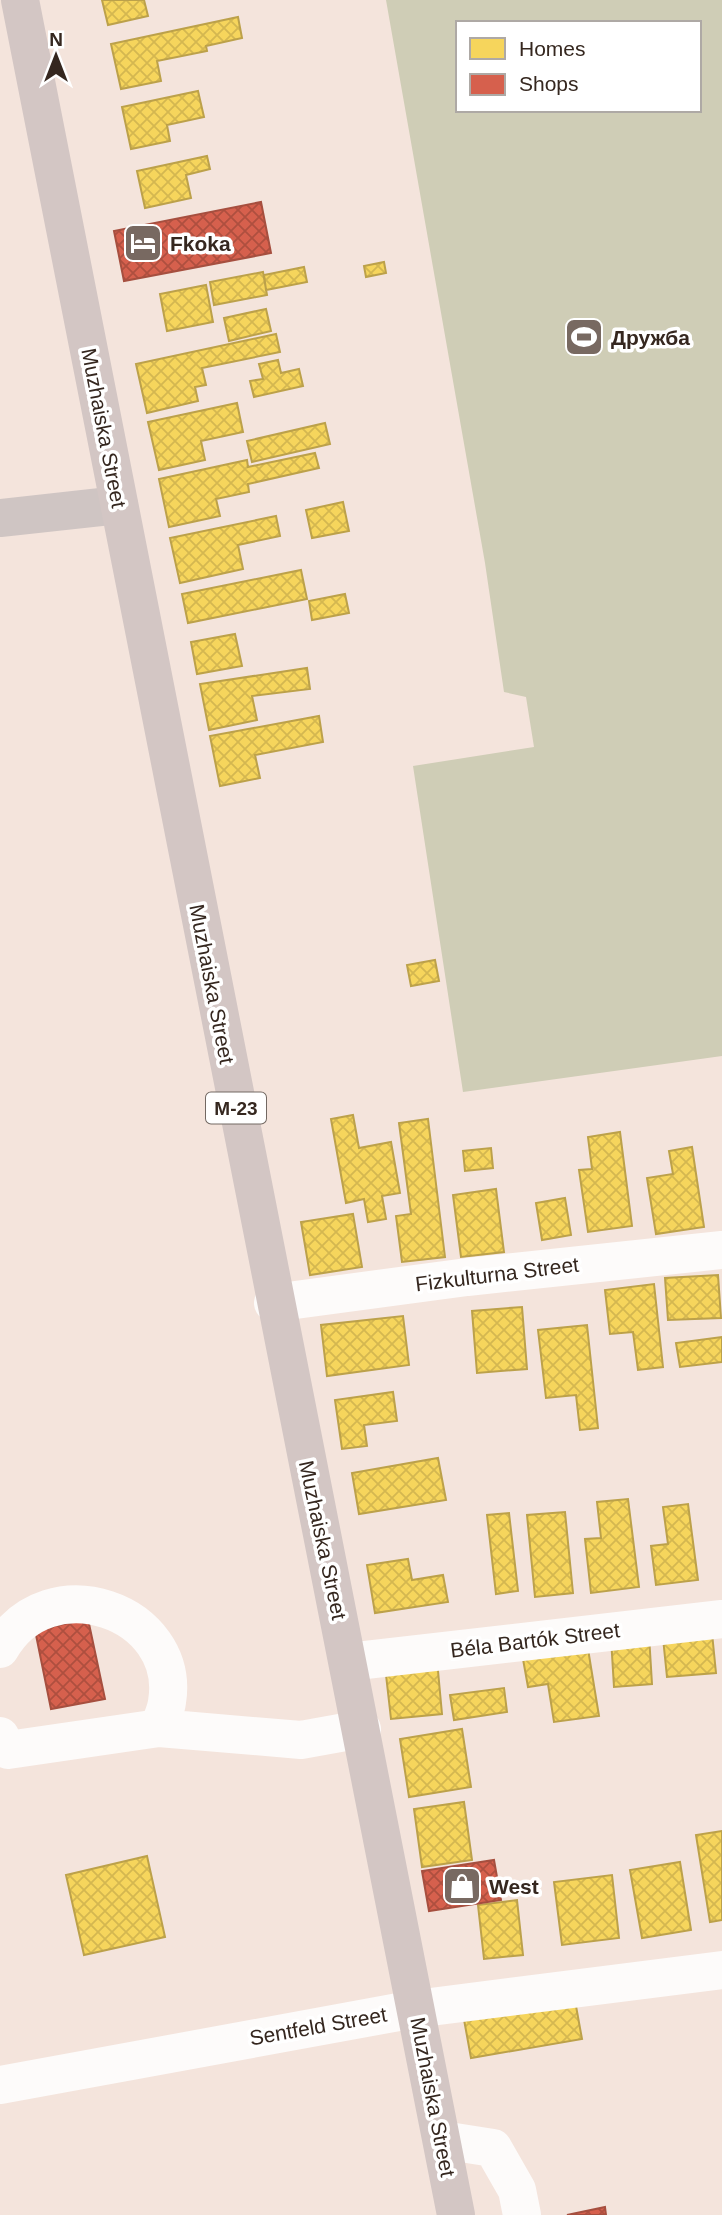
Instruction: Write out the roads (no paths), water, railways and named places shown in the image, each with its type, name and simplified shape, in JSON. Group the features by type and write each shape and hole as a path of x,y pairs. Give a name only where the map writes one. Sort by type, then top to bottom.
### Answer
{"highway":[{"name":"Muzhaiska Street","path":"20,0 273,1303 362,1729 456,2215"}],"main road":[{"path":"0,518 119,505"}],"street":[{"name":"Fizkulturna Street","path":"273,1303 467,1277 722,1250"},
{"path":"0,1649 7,1636 30,1616 58,1605 86,1604 114,1611 137,1625 149,1640 166,1673 167,1701 159,1728"},
{"name":"Béla Bartók Street","path":"348,1662 722,1619"},
{"path":"0,1736 8,1750 159,1728 301,1740 362,1729"},
{"name":"Sentfeld Street","path":"0,2084 415,2009 722,1970"},
{"path":"442,2140 493,2148 517,2190 522,2215"}],"place":[{"name":"Fkoka","path":"143,243"},
{"name":"Дружба","path":"584,337"},
{"name":"West","path":"462,1886"}]}
